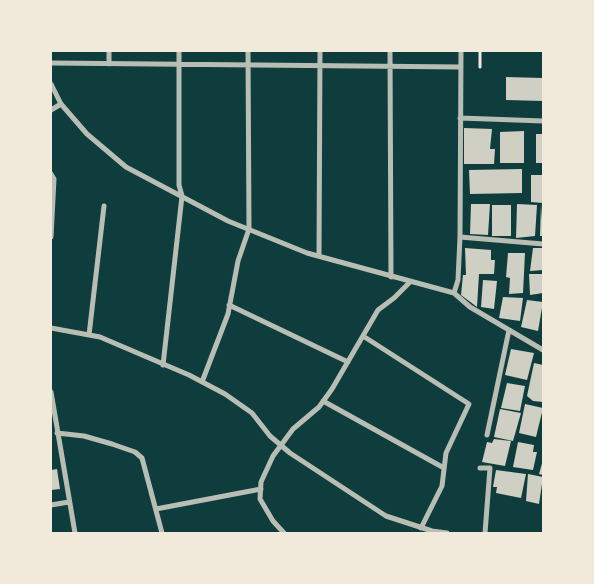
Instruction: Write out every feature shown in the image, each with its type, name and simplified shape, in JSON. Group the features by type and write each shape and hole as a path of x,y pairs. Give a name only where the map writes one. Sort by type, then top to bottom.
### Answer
{"street":[{"path":"109,51 110,64"},
{"path":"163,365 182,196 179,186 178,51"},
{"path":"202,382 229,304 238,261 249,229 248,51"},
{"path":"319,256 320,51"},
{"path":"390,51 391,277"},
{"path":"454,294 458,280 460,237 460,51"},
{"path":"51,63 460,67"},
{"path":"51,84 61,104 87,134 126,167 249,229 319,256 454,294 470,308 542,349 543,340"},
{"path":"51,110 61,104"},
{"path":"460,118 543,121"},
{"path":"51,174 54,179 51,237"},
{"path":"89,335 104,206"},
{"path":"460,237 543,244"},
{"path":"284,533 273,521 260,499 261,482 281,445 293,429 323,401 378,310 394,298 410,282"},
{"path":"229,304 348,362"},
{"path":"51,328 100,337 202,382 225,394 252,413 270,436 281,445 386,516 421,528 446,533"},
{"path":"487,434 509,330"},
{"path":"363,336 469,404 446,453 442,486 421,528"},
{"path":"51,392 74,533"},
{"path":"323,401 444,468"},
{"path":"57,433 84,436 135,452 142,458 162,533"},
{"path":"480,468 490,468 485,533"},
{"path":"156,509 261,490"},
{"path":"51,505 68,502"}],"path":[{"path":"480,51 480,67"}],"building":[{"path":"506,77 543,78 543,101 506,100"},
{"path":"464,128 492,129 490,149 495,149 494,164 464,164"},
{"path":"524,131 524,163 500,163 500,132"},
{"path":"536,134 543,134 543,163 536,163"},
{"path":"522,169 522,193 470,194 469,170"},
{"path":"531,175 543,175 543,203 531,202"},
{"path":"471,204 490,204 488,235 470,234"},
{"path":"517,204 537,205 535,236 516,238"},
{"path":"541,204 543,236 540,236"},
{"path":"492,205 511,205 511,236 492,236"},
{"path":"465,248 491,250 491,260 495,260 494,274 479,274 477,307 461,295 463,275 466,275"},
{"path":"533,248 543,248 543,270 530,271"},
{"path":"508,253 525,253 523,293 509,294 510,278 506,277"},
{"path":"529,274 543,274 543,293 530,295"},
{"path":"483,280 497,281 494,309 481,307"},
{"path":"503,297 523,298 520,321 499,318"},
{"path":"527,300 543,302 538,331 521,327"},
{"path":"511,349 534,353 527,380 505,375"},
{"path":"534,363 543,365 543,402 533,401 527,396"},
{"path":"507,383 525,386 520,411 501,408"},
{"path":"525,404 543,408 536,437 519,433"},
{"path":"500,409 521,413 513,441 494,437"},
{"path":"494,439 511,441 505,466 482,462 487,442 492,443"},
{"path":"518,442 534,445 533,452 537,452 533,470 513,467"},
{"path":"543,460 543,475 539,474"},
{"path":"57,469 60,489 51,490 51,470"},
{"path":"496,470 526,474 521,498 496,493 497,487 493,487"},
{"path":"528,474 543,477 539,504 526,501"}]}
